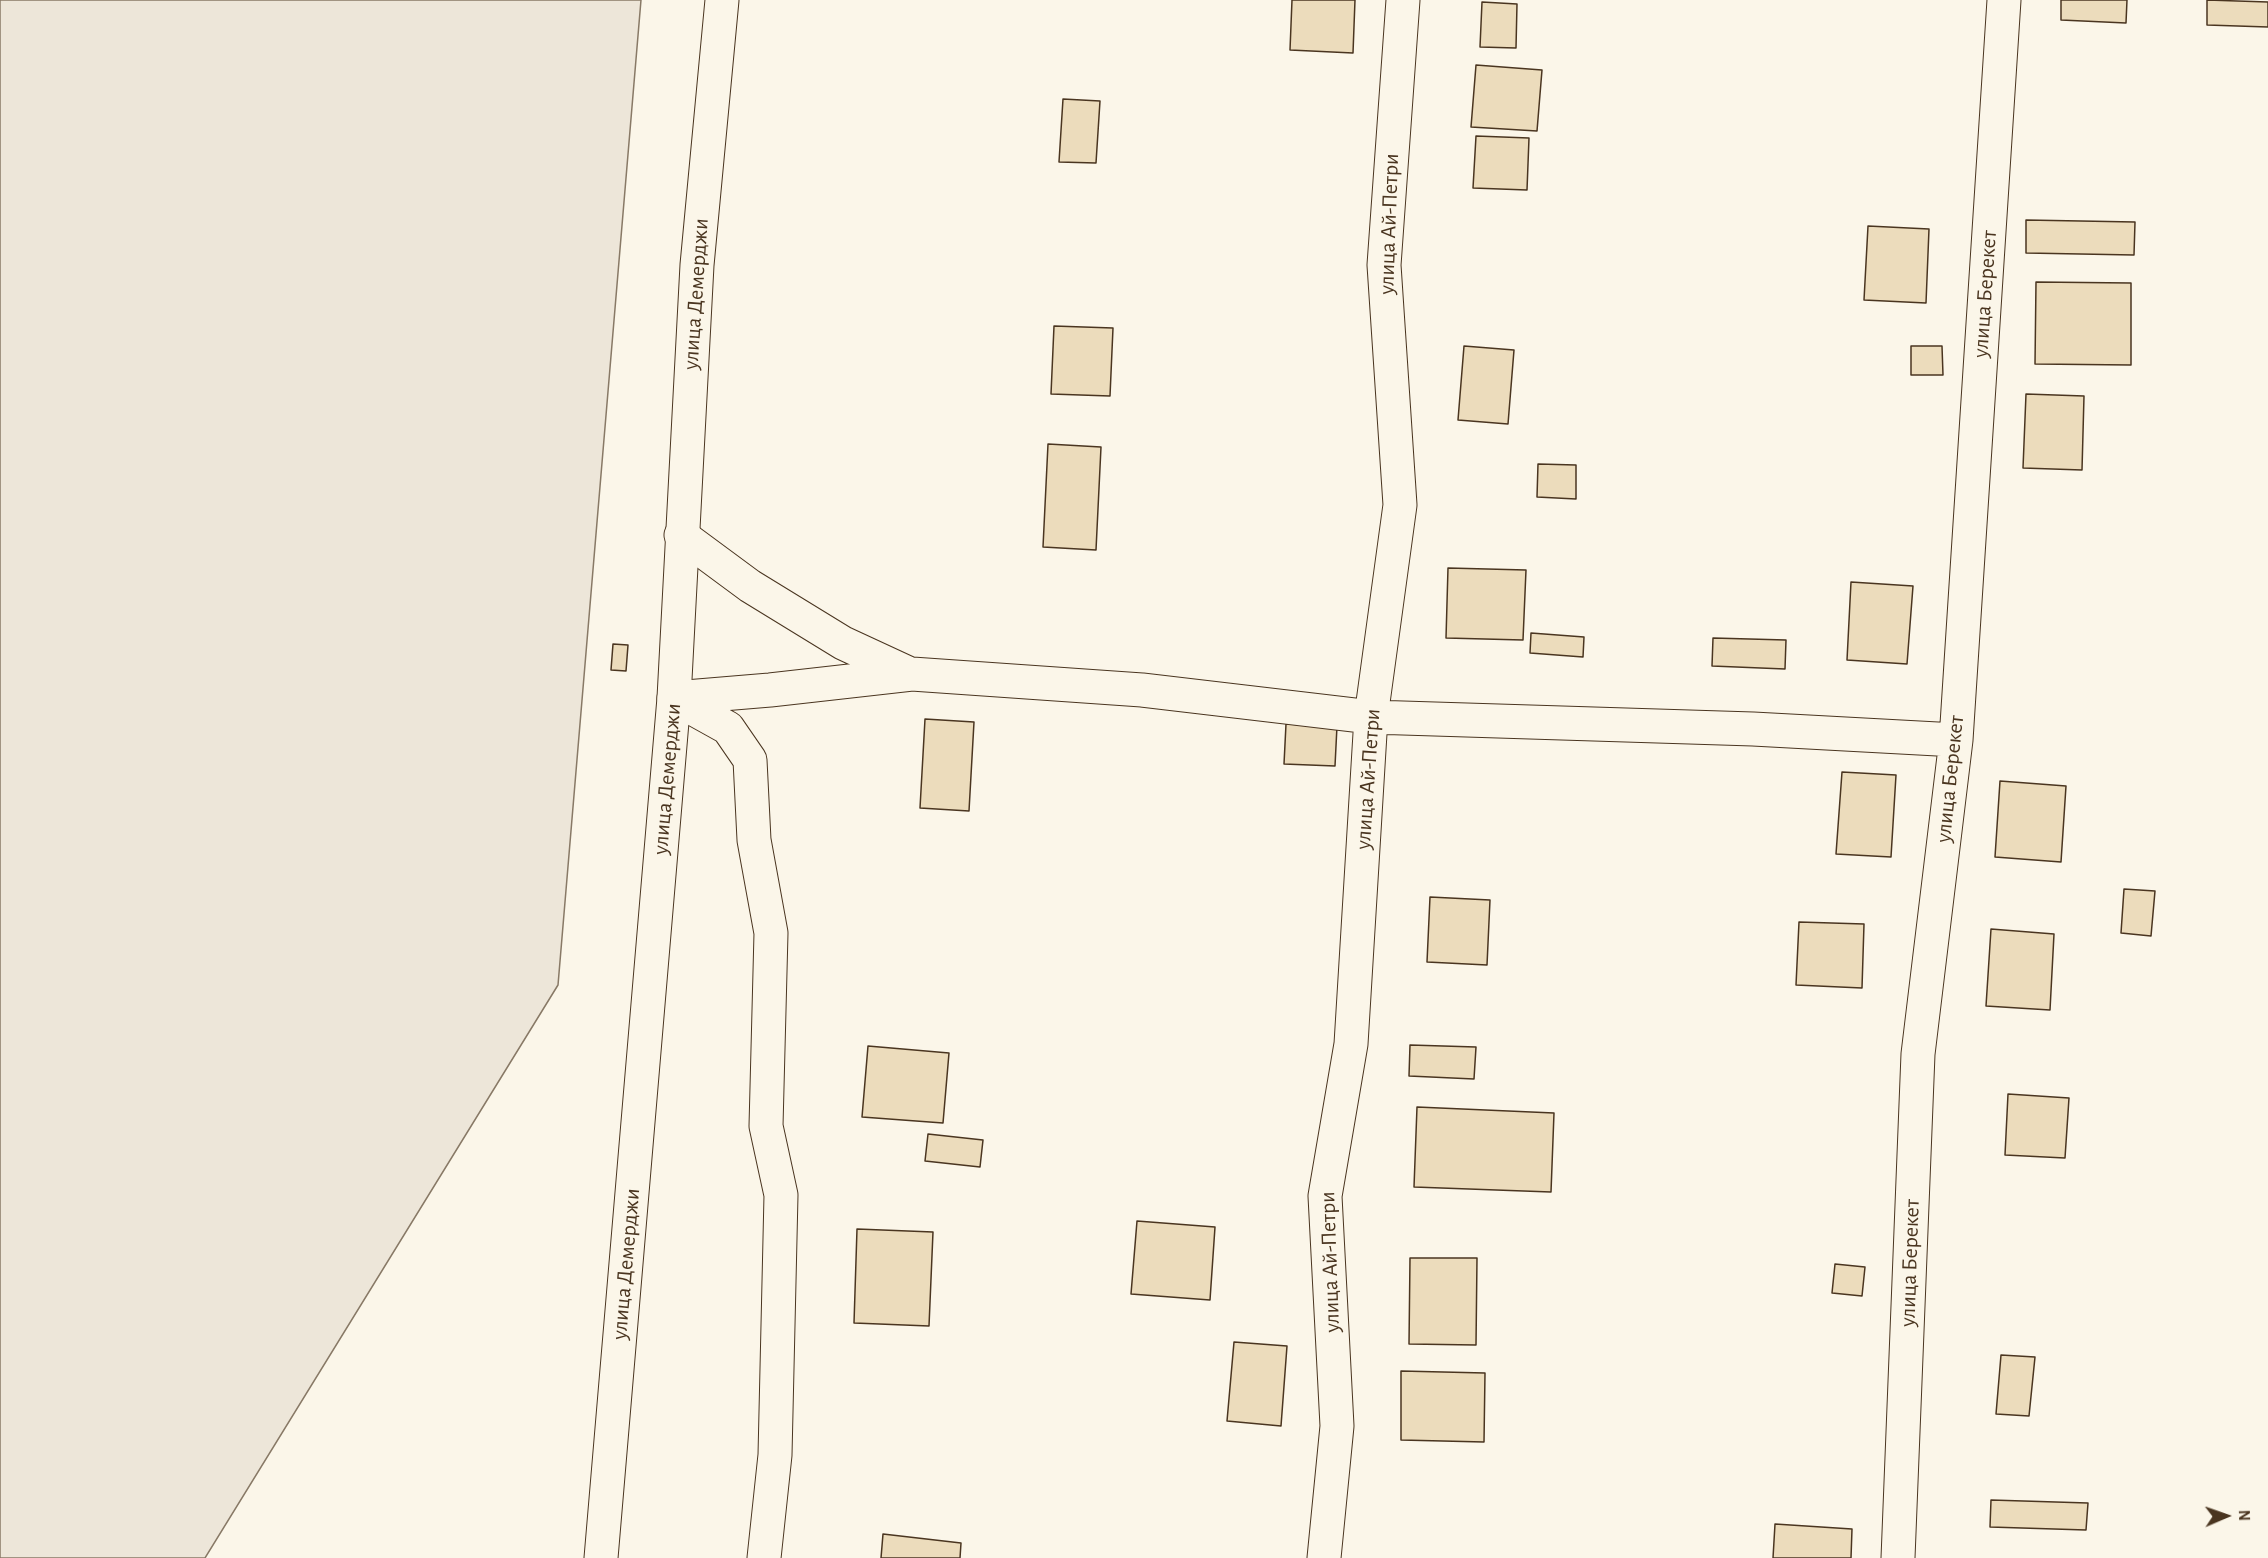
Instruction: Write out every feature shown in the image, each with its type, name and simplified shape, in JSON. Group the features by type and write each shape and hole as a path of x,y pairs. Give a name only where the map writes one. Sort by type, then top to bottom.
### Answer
{"street":[{"name":"улица Демерджи","path":"601,1558 674,698 697,265 722,0"},
{"name":"улица Ай-Петри","path":"1324,1558 1337,1426 1325,1196 1351,1044 1371,717 1400,506 1384,266 1402,0"},
{"name":"улица Берекет","path":"1898,1558 1918,1054 1956,740 2004,0"},
{"path":"681,535 750,586 843,644 912,674"},
{"path":"674,698 912,674 1142,690 1371,717 1753,729 1956,740"},
{"path":"674,698 728,729 750,760 754,840 771,933 766,1126 781,1195 775,1455 764,1558"}],"shaded area":[{"path":"0,0 641,0 558,985 205,1558 0,1558"}],"building":[{"path":"1292,0 1355,0 1353,53 1290,50"},
{"path":"2061,0 2127,0 2126,23 2061,20"},
{"path":"2207,0 2268,2 2268,27 2207,25"},
{"path":"1482,2 1517,4 1516,48 1480,47"},
{"path":"1476,65 1542,70 1537,131 1471,127"},
{"path":"1063,99 1100,101 1096,163 1059,162"},
{"path":"1476,136 1529,138 1527,190 1473,188"},
{"path":"2026,220 2135,222 2134,255 2026,253"},
{"path":"1868,226 1929,229 1926,303 1864,300"},
{"path":"2036,282 2131,283 2131,365 2035,364"},
{"path":"1054,326 1113,328 1110,396 1051,394"},
{"path":"1464,346 1514,350 1508,424 1458,420"},
{"path":"1911,346 1942,346 1943,375 1911,375"},
{"path":"2026,394 2084,396 2082,470 2023,468"},
{"path":"1048,444 1101,447 1096,550 1043,547"},
{"path":"1538,464 1576,465 1576,499 1537,497"},
{"path":"1448,568 1526,570 1523,640 1446,638"},
{"path":"1851,582 1913,586 1907,664 1847,660"},
{"path":"1531,633 1584,637 1583,657 1530,653"},
{"path":"1713,638 1786,640 1785,669 1712,666"},
{"path":"613,644 628,645 626,671 611,670"},
{"path":"925,719 974,722 969,811 920,808"},
{"path":"1286,724 1337,726 1335,766 1284,764"},
{"path":"1842,772 1896,775 1891,857 1836,854"},
{"path":"2000,781 2066,786 2061,862 1995,857"},
{"path":"2124,889 2155,891 2151,936 2121,933"},
{"path":"1430,897 1490,900 1487,965 1427,962"},
{"path":"1799,922 1864,924 1862,988 1796,985"},
{"path":"1991,929 2054,934 2050,1010 1986,1006"},
{"path":"1410,1045 1476,1047 1474,1079 1409,1076"},
{"path":"868,1046 949,1053 943,1123 862,1117"},
{"path":"2008,1094 2069,1098 2065,1158 2005,1155"},
{"path":"1417,1107 1554,1113 1551,1192 1414,1187"},
{"path":"928,1134 983,1140 980,1167 925,1161"},
{"path":"1137,1221 1215,1227 1210,1300 1131,1294"},
{"path":"857,1229 933,1232 929,1326 854,1323"},
{"path":"1410,1258 1477,1258 1476,1345 1409,1344"},
{"path":"1835,1264 1865,1267 1862,1296 1832,1293"},
{"path":"1234,1342 1287,1346 1281,1426 1227,1421"},
{"path":"2001,1355 2035,1357 2029,1416 1996,1414"},
{"path":"1401,1371 1485,1373 1484,1442 1401,1440"},
{"path":"1991,1500 2088,1503 2086,1530 1990,1527"},
{"path":"1775,1524 1852,1529 1851,1558 1773,1558"},
{"path":"883,1534 961,1543 960,1558 881,1558"}]}
